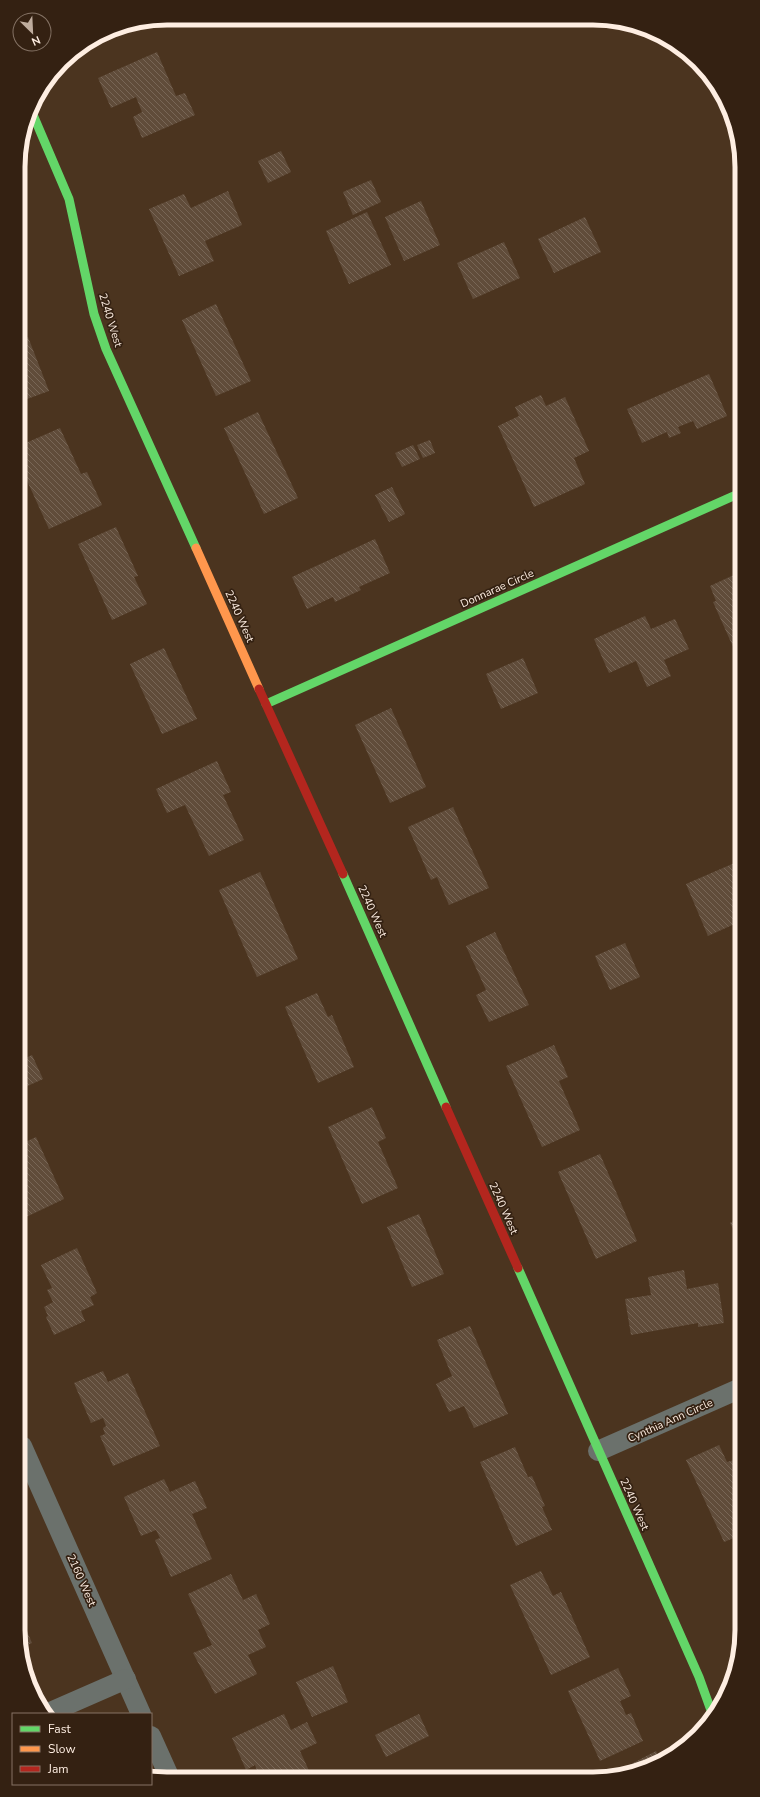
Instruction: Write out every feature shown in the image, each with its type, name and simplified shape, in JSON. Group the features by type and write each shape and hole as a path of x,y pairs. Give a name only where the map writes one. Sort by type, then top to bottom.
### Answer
{"street":[{"name":"2240 West","path":"34,118 69,200 100,332 699,1677 711,1709"},
{"name":"Donnarae Circle","path":"266,704 735,495"},
{"name":"Cynthia Ann Circle","path":"598,1451 735,1391"},
{"name":"2160 West","path":"25,1453 141,1713"},
{"path":"51,1712 126,1679"},
{"path":"152,1738 167,1772"}],"building":[{"path":"157,52 176,96 185,93 195,115 142,138 133,117 142,112 136,97 111,108 98,78"},
{"path":"281,151 291,172 268,183 258,161"},
{"path":"371,180 381,202 353,215 343,192"},
{"path":"228,191 242,225 205,241 214,261 179,276 149,209 184,194 191,208"},
{"path":"421,201 440,245 404,261 385,217"},
{"path":"367,212 391,265 349,284 326,231"},
{"path":"585,217 601,252 554,273 538,239"},
{"path":"504,242 520,278 473,299 457,263"},
{"path":"216,304 251,381 216,396 182,320"},
{"path":"28,337 49,391 25,400 25,338"},
{"path":"709,374 727,416 697,429 693,421 678,427 681,433 669,438 667,432 642,443 627,409"},
{"path":"541,395 546,406 565,397 589,451 574,458 585,484 534,507 498,426 519,416 515,407"},
{"path":"258,412 298,498 264,514 224,428"},
{"path":"60,428 81,474 87,472 102,505 49,529 25,476 25,443"},
{"path":"430,440 435,453 423,458 417,445"},
{"path":"413,445 420,459 402,467 395,453"},
{"path":"392,487 405,514 389,522 375,495"},
{"path":"116,527 138,576 134,577 147,604 112,620 78,544"},
{"path":"375,539 390,573 359,587 361,590 335,602 333,597 307,609 292,577"},
{"path":"735,574 734,649 713,602 716,601 710,586"},
{"path":"645,616 651,629 675,619 689,649 664,660 671,676 647,687 636,661 609,673 594,639"},
{"path":"164,648 197,719 162,734 130,664"},
{"path":"523,658 538,693 501,709 486,674"},
{"path":"391,708 426,787 390,803 355,725"},
{"path":"217,761 231,792 223,795 244,840 209,856 185,805 167,813 156,789"},
{"path":"453,807 489,888 449,905 437,877 431,880 408,827"},
{"path":"735,863 735,924 708,936 686,884"},
{"path":"260,872 298,959 257,977 219,890"},
{"path":"495,932 529,1005 489,1022 476,995 486,990 466,946"},
{"path":"625,943 640,977 610,990 595,956"},
{"path":"317,993 328,1017 332,1015 354,1067 318,1083 285,1007"},
{"path":"554,1045 568,1077 559,1081 580,1130 542,1147 506,1066"},
{"path":"32,1055 43,1079 25,1087 25,1058"},
{"path":"372,1107 386,1138 378,1142 398,1188 362,1204 328,1127"},
{"path":"36,1137 64,1199 25,1218 25,1142"},
{"path":"600,1154 637,1241 596,1259 558,1172"},
{"path":"419,1214 444,1274 412,1287 387,1227"},
{"path":"735,1220 735,1232 730,1223"},
{"path":"77,1248 97,1293 90,1297 94,1305 81,1311 85,1321 54,1335 46,1317 48,1316 44,1307 53,1302 47,1290 52,1288 41,1265"},
{"path":"684,1270 687,1289 718,1283 724,1323 698,1327 698,1323 631,1335 625,1299 651,1295 648,1277"},
{"path":"470,1326 508,1414 474,1428 464,1406 449,1412 436,1384 452,1376 437,1340"},
{"path":"103,1371 108,1382 128,1373 160,1446 113,1466 100,1436 105,1434 103,1428 106,1426 103,1418 91,1423 74,1383"},
{"path":"719,1445 727,1462 735,1460 735,1537 724,1542 686,1460"},
{"path":"515,1447 528,1477 532,1476 545,1506 542,1507 552,1530 516,1546 480,1462"},
{"path":"164,1479 170,1492 195,1481 207,1508 192,1514 212,1559 171,1577 155,1540 160,1538 156,1530 141,1536 124,1497"},
{"path":"541,1571 553,1596 561,1592 590,1657 551,1675 510,1585"},
{"path":"231,1574 243,1600 256,1594 270,1624 258,1630 266,1647 248,1655 257,1674 215,1694 193,1653 212,1645 188,1594"},
{"path":"25,1627 32,1643 26,1646"},
{"path":"333,1666 348,1702 312,1717 296,1682"},
{"path":"618,1668 631,1696 620,1701 626,1715 631,1713 643,1741 600,1761 568,1691"},
{"path":"284,1714 291,1730 307,1722 317,1743 300,1751 310,1772 258,1772 255,1765 246,1770 232,1738"},
{"path":"419,1714 429,1736 386,1757 375,1735"},
{"path":"656,1751 658,1756 639,1764 622,1769"}],"traffic: fast":[{"path":"34,118 69,199 94,314 106,349 196,548"},
{"path":"266,704 735,495"},
{"path":"343,874 446,1107"},
{"path":"518,1268 699,1677 711,1709"}],"traffic: slow":[{"path":"196,548 259,689"}],"traffic: jam":[{"path":"259,689 343,874"},
{"path":"446,1107 518,1268"}]}
